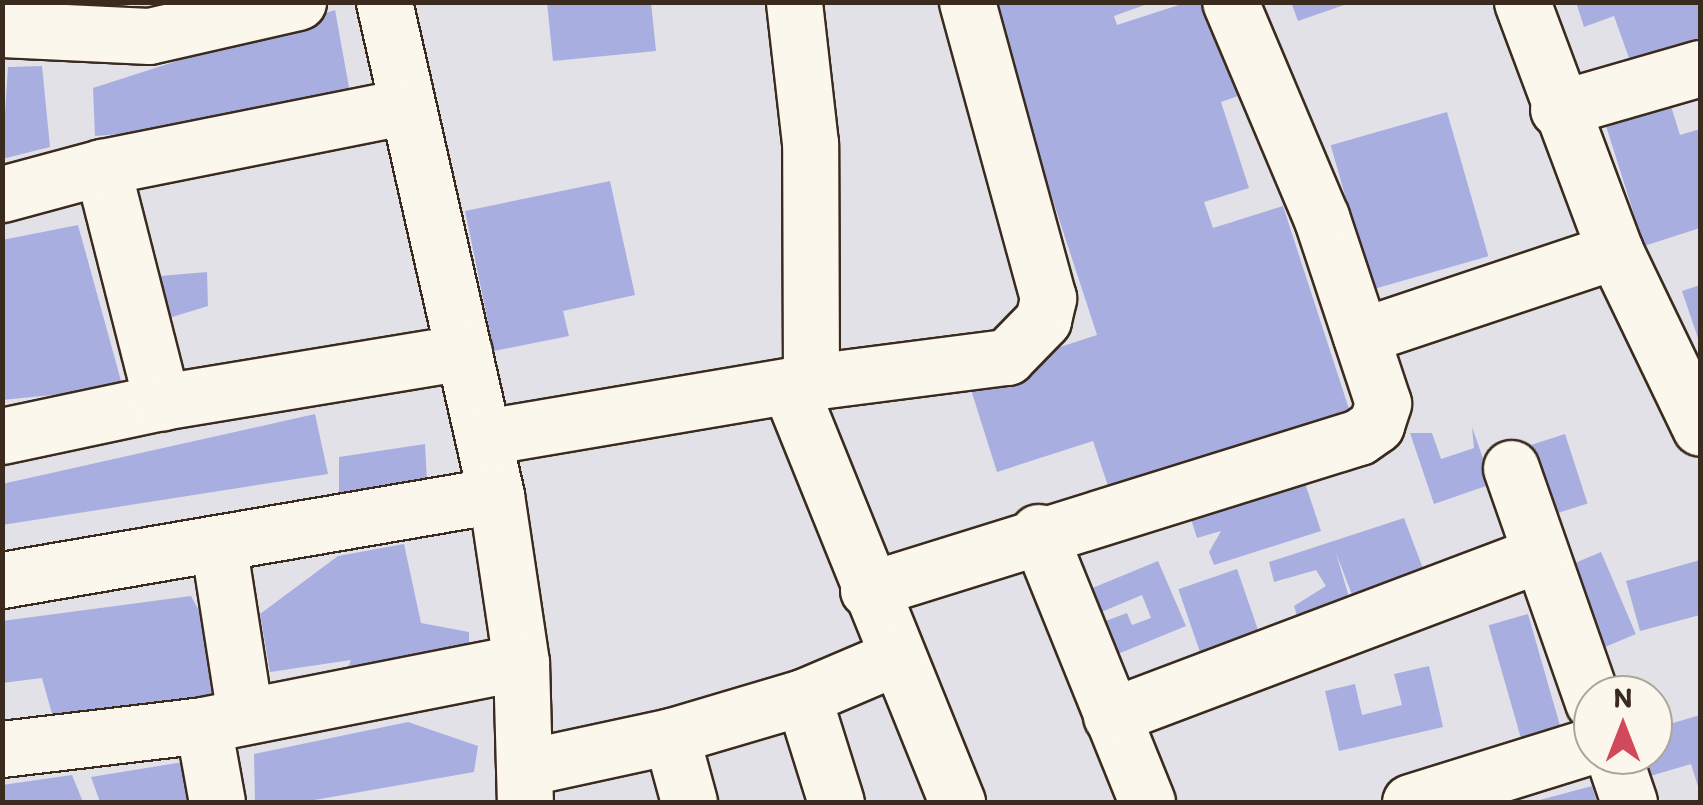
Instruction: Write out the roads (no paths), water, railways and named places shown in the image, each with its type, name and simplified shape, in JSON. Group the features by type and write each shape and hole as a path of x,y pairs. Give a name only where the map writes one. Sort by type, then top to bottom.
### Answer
{"street":[{"path":"2,29 298,2"},
{"path":"384,2 403,107 496,495 521,662 526,785 802,697 897,657"},
{"path":"794,2 810,142 800,384 868,590 957,802"},
{"path":"485,438 800,384 1006,357 1043,320 1048,298 967,2"},
{"path":"868,590 1038,532 1358,438 1376,425 1383,403 1322,217 1230,2"},
{"path":"1522,2 1558,109 1615,251 1700,428"},
{"path":"1558,109 1700,68"},
{"path":"2,194 102,167 403,107"},
{"path":"102,167 162,402"},
{"path":"1361,336 1615,251"},
{"path":"2,436 162,402 464,352"},
{"path":"1511,468 1583,675"},
{"path":"2,580 496,495"},
{"path":"1038,532 1147,802"},
{"path":"216,802 224,720 218,543"},
{"path":"1111,716 1538,554"},
{"path":"2,750 224,720 521,662"},
{"path":"802,697 836,802"},
{"path":"671,736 689,802"},
{"path":"1410,802 1573,751"},
{"path":"1620,775 1629,802"}]}
